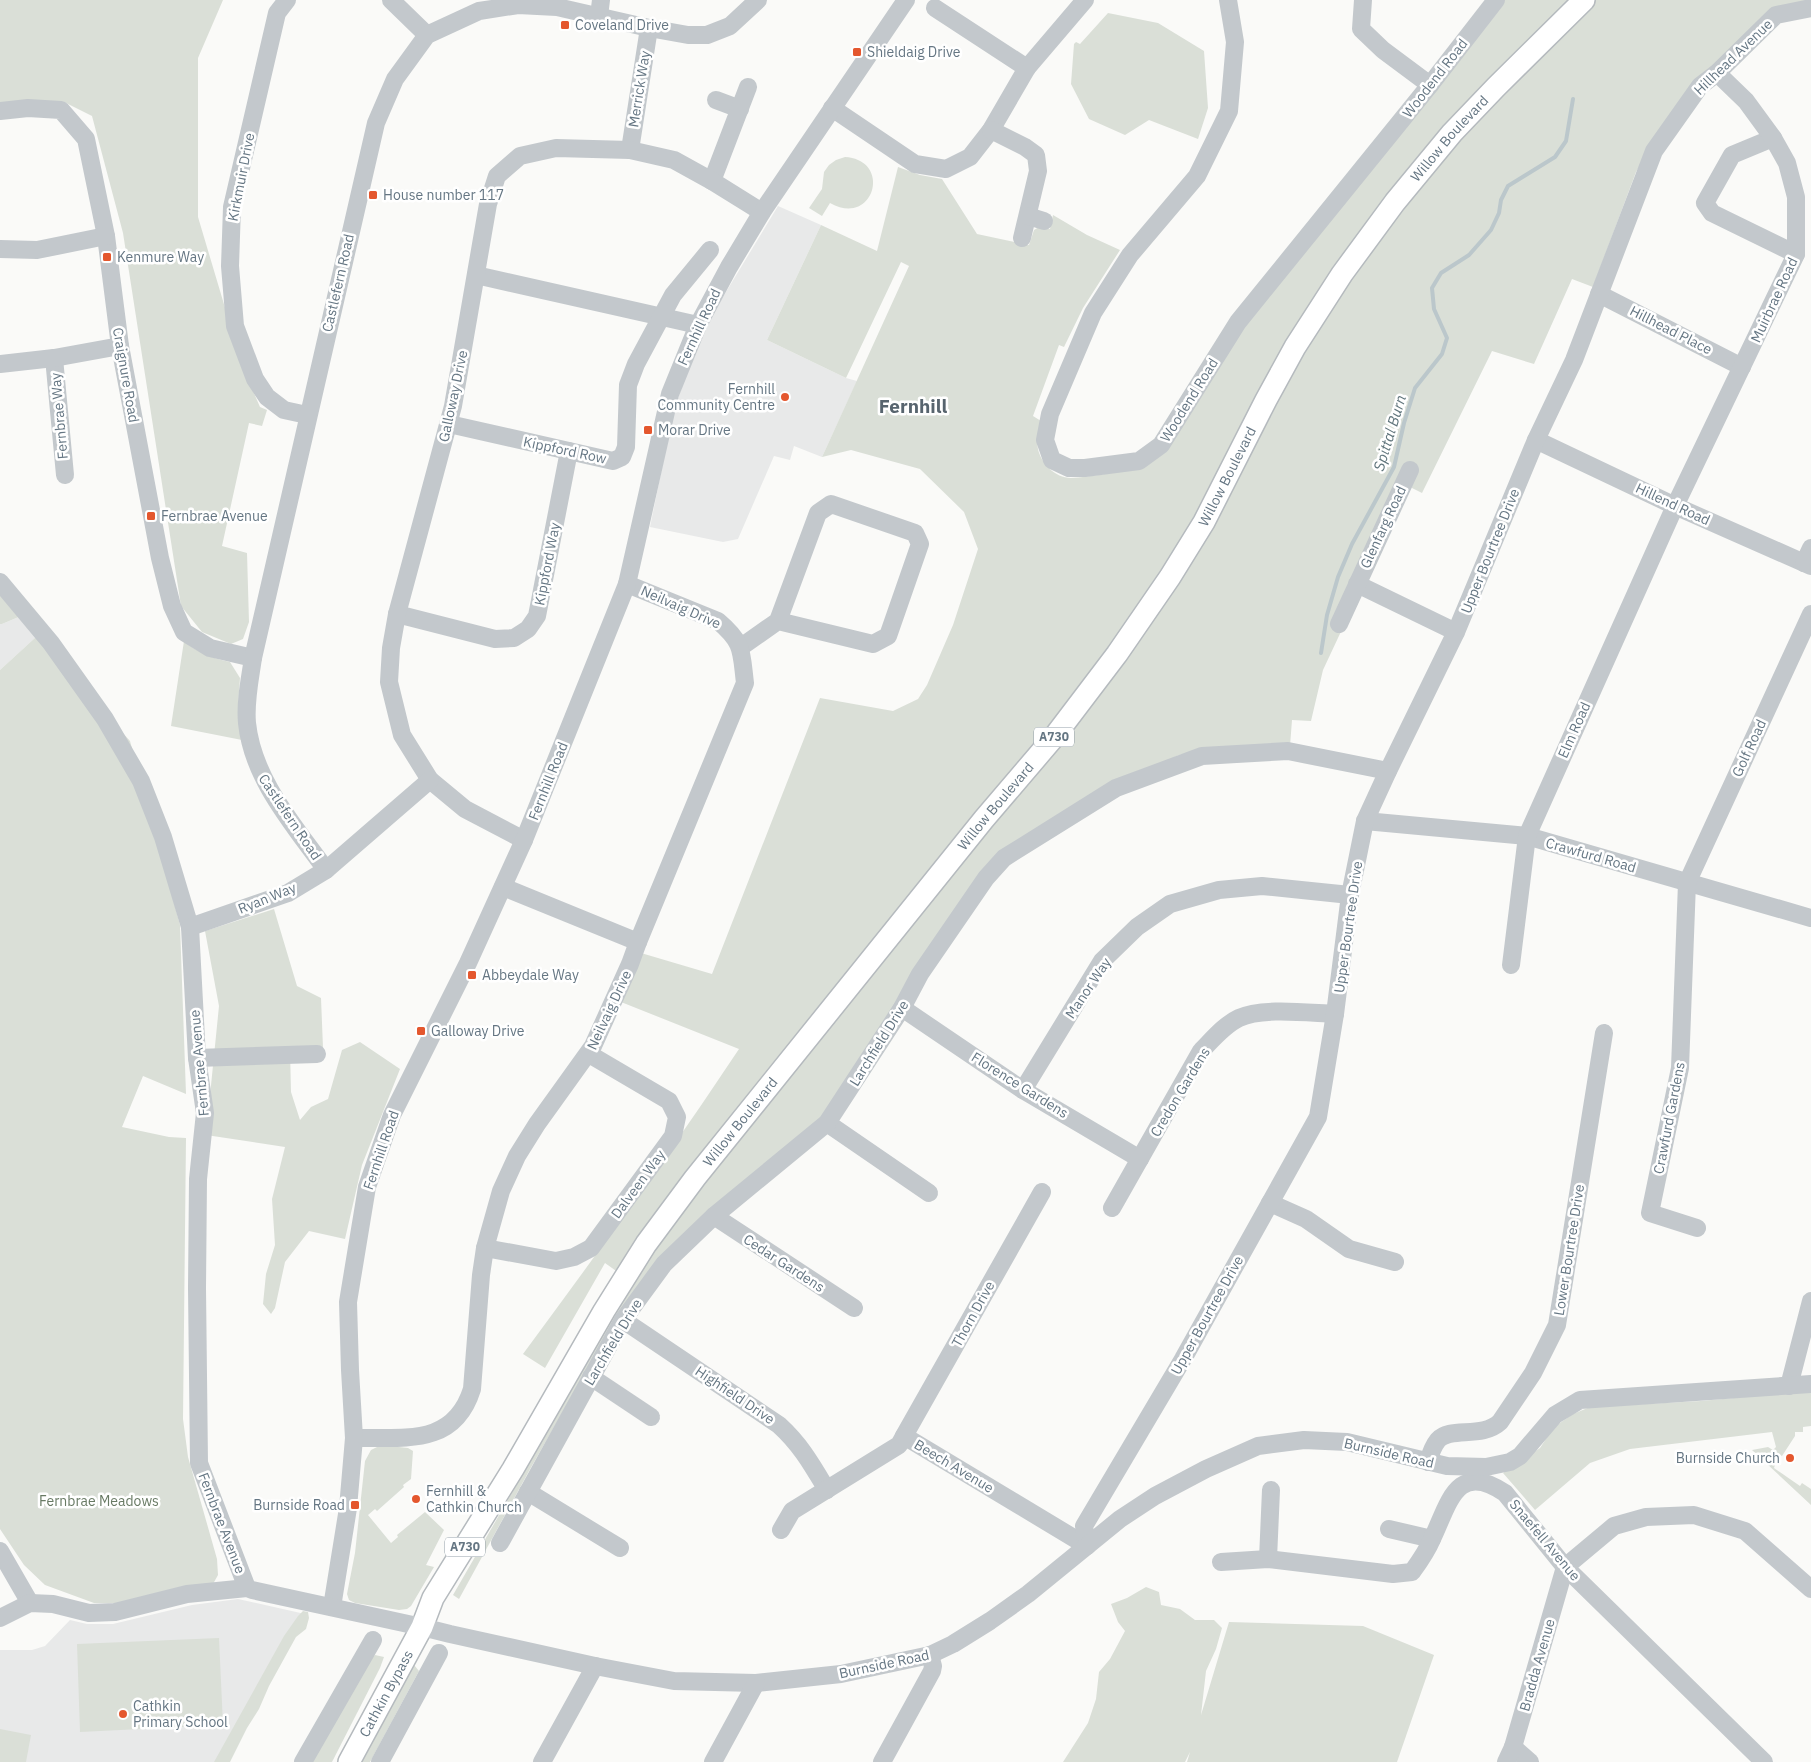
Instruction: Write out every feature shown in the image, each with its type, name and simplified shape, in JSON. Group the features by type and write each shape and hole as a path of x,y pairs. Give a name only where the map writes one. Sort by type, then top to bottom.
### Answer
{"main road":[{"name":"Willow Boulevard","path":"422,1627 433,1598 513,1469 604,1311 646,1244 695,1178 984,819 1054,737 1117,654 1170,577 1204,522 1295,347 1342,274 1395,202 1452,133 1584,0"},
{"name":"Cathkin Bypass","path":"349,1762 422,1627"}],"street":[{"name":"Kirkmuir Drive","path":"287,0 277,13 232,207 230,266 235,326 255,379 267,398 284,410 307,415"},
{"path":"391,0 427,35"},
{"name":"Castlefern Road","path":"326,870 274,798 260,773 250,740 247,722 247,702 253,658 307,415 376,123 395,79 427,35 479,11 518,5 557,8 600,8 648,28 688,35 707,35 730,26 758,0"},
{"name":"Fernhill Road","path":"332,1607 348,1508 354,1438 348,1302 367,1187 392,1115 465,969 524,840 627,584 670,394 698,325 729,267 762,212 906,0"},
{"path":"832,108 914,164 946,169 970,157 991,130 1026,68 1085,0"},
{"name":"Woodend Road","path":"1228,0 1235,42 1229,111 1197,176 1130,255 1093,313 1050,414 1045,440 1052,460 1069,468 1085,468 1139,461 1161,446 1238,322 1430,85 1496,0"},
{"path":"1363,0 1361,29 1383,50 1430,85"},
{"path":"935,8 1026,68"},
{"name":"Hillhead Avenue","path":"1599,294 1654,151 1700,86 1717,73 1776,15 1811,8"},
{"name":"Merrick Way","path":"630,150 648,28"},
{"name":"Muirbrae Road","path":"1675,506 1796,254 1796,197 1787,163 1773,138 1746,102 1717,73"},
{"path":"712,180 748,87"},
{"path":"716,100 740,109"},
{"name":"Craignure Road","path":"0,111 28,108 62,110 86,139 106,236 120,346 160,558 172,606 184,632 210,648 253,658"},
{"path":"991,130 1025,147 1036,155 1038,171 1022,238"},
{"path":"1773,138 1732,155 1705,203 1712,213 1796,254"},
{"name":"Galloway Drive","path":"524,840 465,809 430,780 402,735 389,682 391,648 397,614 449,424 488,204 497,176 520,156 556,148 630,150 674,160 712,180 762,212"},
{"path":"1028,216 1044,221"},
{"path":"0,249 36,250 106,236"},
{"path":"661,316 673,295 710,250"},
{"path":"476,275 698,325"},
{"name":"Hillhead Place","path":"1599,294 1742,367"},
{"name":"Upper Bourtree Drive","path":"1087,1546 1084,1526 1183,1359 1318,1117 1335,1014 1350,895 1366,821 1388,771 1456,632 1536,440 1574,360 1599,294"},
{"name":"Kippford Row","path":"449,424 613,461 622,457 626,447 628,385 636,364 661,316"},
{"name":"Fernbrae Way","path":"0,364 54,358 120,346"},
{"name":"Fernbrae Way","path":"54,358 65,475"},
{"name":"Hillend Road","path":"1536,440 1675,506 1809,559"},
{"name":"Kippford Way","path":"397,614 495,639 514,638 528,629 537,616 569,451"},
{"name":"Glenfarg Road","path":"1339,624 1358,584 1368,557 1410,470"},
{"path":"741,647 778,621 818,513 831,504 915,533 920,544 888,636 873,644 778,621"},
{"name":"Elm Road","path":"1512,965 1527,836 1675,506"},
{"name":"Fernbrae Avenue","path":"0,582 51,643 105,718 141,781 163,837 190,927 197,1058 205,1112 198,1179 199,1462 247,1588"},
{"name":"Neilvaig Drive","path":"354,1438 414,1437 438,1432 459,1415 467,1404 472,1389 481,1275 501,1191 517,1156 537,1124 589,1054 630,964 745,682 741,647 730,631 718,621 627,584"},
{"name":"Glenfarg Road","path":"1358,584 1456,632"},
{"name":"Golf Road","path":"1687,883 1811,614"},
{"name":"Larchfield Drive","path":"500,1543 623,1320 664,1264 714,1216 827,1123 902,1008 920,974 986,878 1004,858 1116,788 1202,756 1288,750 1388,771"},
{"name":"Ryan Way","path":"190,927 288,893 326,870 430,780"},
{"name":"Crawfurd Road","path":"1366,821 1527,836 1811,918"},
{"name":"Crawfurd Gardens","path":"1687,883 1680,1068 1650,1213 1697,1228"},
{"name":"Manor Way","path":"1023,1090 1102,961 1137,927 1170,904 1219,890 1262,886 1350,895"},
{"path":"503,887 638,942"},
{"name":"Florence Gardens","path":"902,1008 1023,1090 1140,1159"},
{"name":"Credon Gardens","path":"1112,1208 1201,1051 1222,1031 1239,1018 1266,1012 1335,1014"},
{"name":"Lower Bourtree Drive","path":"1428,1462 1436,1442 1441,1437 1448,1434 1484,1431 1495,1427 1500,1422 1533,1373 1557,1325 1604,1033"},
{"path":"197,1058 317,1054"},
{"name":"Dalveen Way","path":"486,1248 556,1261 574,1258 591,1248 673,1136 677,1117 669,1101 589,1054"},
{"path":"827,1123 929,1193"},
{"name":"Thorn Drive","path":"904,1436 1042,1192"},
{"path":"1270,1203 1306,1219 1349,1249 1395,1262"},
{"name":"Cedar Gardens","path":"714,1216 854,1308"},
{"path":"1789,1386 1811,1301"},
{"name":"Highfield Drive","path":"623,1320 779,1425 794,1438 806,1454 827,1490"},
{"path":"591,1377 651,1417"},
{"name":"Burnside Road","path":"30,1603 53,1604 89,1613 115,1612 187,1594 247,1588 595,1666 674,1681 756,1683 841,1674 930,1655 990,1621 1028,1594 1120,1519 1155,1496 1206,1468 1258,1446 1304,1440 1347,1442 1428,1462 1462,1468 1486,1467 1510,1462 1520,1456 1555,1415 1580,1400 1811,1384"},
{"name":"Beech Avenue","path":"781,1530 792,1511 899,1445 904,1436 1087,1546"},
{"name":"Snaefell Avenue","path":"1221,1562 1268,1560 1393,1574 1412,1572 1432,1539 1454,1493 1462,1485 1469,1482 1477,1481 1492,1486 1505,1493 1565,1567 1764,1762"},
{"path":"1268,1560 1271,1490"},
{"path":"528,1492 620,1548"},
{"path":"1565,1567 1614,1526 1646,1517 1694,1515 1745,1531 1810,1587"},
{"path":"1389,1529 1432,1539"},
{"path":"0,1551 30,1603 0,1618"},
{"name":"Bradda Avenue","path":"1510,1754 1565,1567"},
{"path":"303,1762 372,1640"},
{"path":"380,1762 439,1653"},
{"path":"882,1762 932,1671 933,1666 930,1655"},
{"path":"542,1762 595,1666"},
{"path":"713,1762 756,1683"},
{"path":"1510,1754 1530,1762"}],"shaded area":[{"path":"778,206 821,225 767,340 846,378 857,381 822,457 794,446 790,460 774,456 738,539 723,542 650,527 674,409 703,330"},
{"path":"21,616 36,637 0,670 0,624"},
{"name":"Cathkin Primary School","path":"238,1599 305,1614 217,1762 0,1762 0,1650 32,1650 45,1646 70,1620 87,1624 113,1624 192,1605"}],"green space":[{"path":"0,0 223,0 198,58 198,217 243,368 260,407 267,410 262,426 249,423 222,546 247,553 249,622 243,639 231,644 202,632 181,606 123,233 92,116 64,102 0,106"},
{"path":"1503,0 1811,0 1792,6 1660,130 1636,172 1593,287 1572,279 1534,364 1492,351 1422,493 1412,488 1411,482 1323,670 1311,721 1292,720 1290,746 1222,748 1179,755 1110,788 998,856 832,1105 799,1143 674,1247 586,1371 459,1599 453,1595 633,1283 605,1263 545,1368 523,1354 633,1203 739,1049 621,1002 641,953 712,974 820,698 893,711 918,699 927,685 953,625 978,549 964,512 920,469 851,450 822,457 909,266 901,262 846,378 767,340 821,225 877,251 898,167 920,175 942,179 977,234 1029,245 1034,230 1039,227 1050,229 1053,215 1087,235 1120,250 1083,308 1064,347 1059,345 1033,416 1041,421 1037,442 1038,449 1042,459 1054,473 1071,478 1130,470"},
{"path":"1108,13 1158,23 1204,51 1208,108 1198,139 1149,120 1125,135 1089,119 1071,84 1074,44 1076,42 1080,44"},
{"path":"845,157 860,161 869,169 873,179 872,191 867,200 858,207 845,208 830,203 822,216 809,208 822,189 824,172 836,160"},
{"path":"0,591 21,616 2,624 0,624"},
{"name":"Fernbrae Meadows","path":"36,637 130,741 180,925 186,1094 143,1076 122,1127 169,1137 186,1138 183,1419 188,1457 217,1559 218,1575 213,1584 138,1603 94,1603 45,1585 24,1565 0,1529 0,670"},
{"path":"184,641 195,649 217,659 230,662 240,678 238,705 242,740 171,726"},
{"path":"274,909 297,986 321,998 323,1048 290,1050 291,1092 300,1120 311,1107 328,1099 342,1050 360,1042 400,1069 362,1165 345,1239 309,1231 285,1262 275,1308 271,1314 263,1304 266,1274 275,1245 272,1199 285,1147 206,1135 219,1006 205,931"},
{"path":"1811,1391 1811,1426 1803,1427 1803,1432 1795,1432 1795,1436 1782,1456 1773,1451 1767,1459 1775,1465 1774,1468 1800,1486 1802,1483 1811,1489 1811,1505 1752,1450 1768,1447 1773,1450 1776,1447 1772,1432 1630,1449 1590,1463 1535,1510 1503,1473 1540,1448 1554,1427 1573,1414 1590,1407 1701,1401"},
{"path":"381,1445 408,1448 413,1451 411,1479 377,1511 375,1509 368,1515 391,1543 398,1537 397,1535 425,1512 444,1530 426,1565 434,1567 411,1606 407,1609 399,1610 355,1603 349,1600 347,1594 355,1553 365,1461 371,1450"},
{"path":"1146,1587 1159,1592 1161,1605 1180,1609 1195,1620 1214,1620 1222,1628 1216,1649 1206,1671 1201,1715 1229,1622 1363,1626 1434,1655 1397,1762 1187,1762 1190,1752 1185,1762 1063,1762 1088,1723 1096,1699 1099,1672 1110,1659 1125,1631 1118,1622 1111,1604 1127,1598"},
{"path":"303,1611 308,1612 309,1618 306,1629 296,1637 230,1762 214,1762 284,1636"},
{"path":"219,1638 223,1725 80,1732 77,1644"},
{"path":"375,1655 384,1657 380,1668 332,1762 310,1762 370,1659"},
{"path":"414,1665 419,1671 370,1762 362,1762"},
{"path":"0,1729 31,1735 26,1762 0,1762"}],"waterway":[{"name":"Spittal Burn","path":"1321,653 1327,615 1338,577 1352,544 1394,467 1404,423 1415,388 1442,354 1447,338 1434,309 1432,288 1441,273 1469,255 1491,230 1508,186 1555,157 1566,141 1573,99"}],"place":[{"name":"Coveland Drive","path":"565,25"},
{"name":"Shieldaig Drive","path":"857,52"},
{"name":"House number 117","path":"373,195"},
{"name":"Kenmure Way","path":"107,257"},
{"name":"Fernhill Community Centre","path":"785,397"},
{"name":"Morar Drive","path":"648,430"},
{"name":"Fernbrae Avenue","path":"151,516"},
{"name":"Abbeydale Way","path":"472,975"},
{"name":"Galloway Drive","path":"421,1031"},
{"name":"Burnside Church","path":"1790,1458"},
{"name":"Fernhill & Cathkin Church","path":"416,1499"},
{"name":"Burnside Road","path":"355,1505"},
{"name":"Cathkin Primary School","path":"123,1714"}],"district":[{"name":"Fernhill","path":"913,406"}]}
